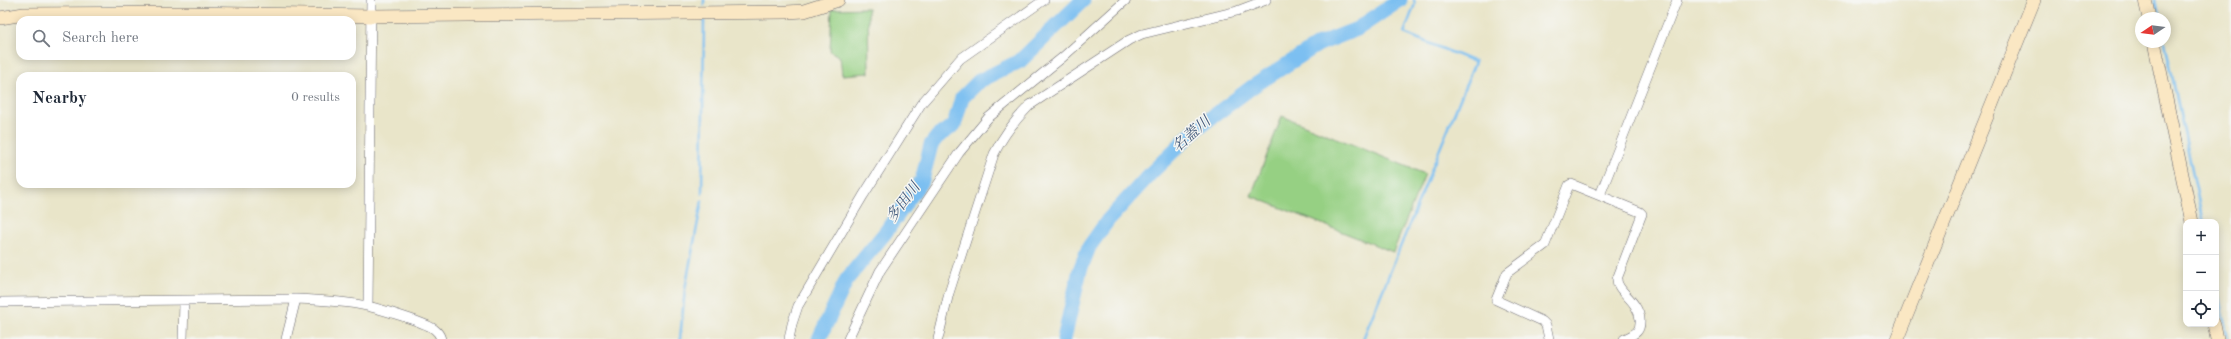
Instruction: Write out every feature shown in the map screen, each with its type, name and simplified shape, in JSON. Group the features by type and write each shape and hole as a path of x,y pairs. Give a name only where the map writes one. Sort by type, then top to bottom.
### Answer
{"street":[{"path":"368,306 371,0"},
{"path":"0,18 24,14 189,13 371,16 787,12 811,9 838,0"},
{"path":"789,339 798,306 863,196 921,104 960,60 1044,0"},
{"path":"848,339 880,271 959,153 988,118 1063,57 1126,0"},
{"path":"938,339 949,294 994,154 1000,143 1030,105 1129,40 1142,34 1237,11 1266,0"},
{"path":"1600,195 1677,0"},
{"path":"1897,339 2034,0"},
{"path":"2145,0 2148,12"},
{"path":"2155,48 2191,219"},
{"path":"1549,339 1546,325 1542,321 1496,300 1507,273 1545,246 1569,185 1574,184 1642,214 1617,279 1618,287 1630,296 1639,315 1640,327 1638,332 1624,339"},
{"path":"286,339 296,299"},
{"path":"0,302 296,299 332,301 368,306 434,328 440,334 441,339"},
{"path":"183,339 184,301"},
{"path":"2215,327 2217,339"}],"green space":[{"path":"868,8 869,73 842,75 840,57 830,51 832,9"},
{"path":"1282,116 1425,174 1393,252 1251,196"}],"waterway":[{"path":"704,0 704,5"},
{"name":"多田川","path":"819,339 847,279 885,233 922,180 931,145 937,137 954,125 962,98 979,81 1020,61 1083,0"},
{"name":"名蓋川","path":"1064,339 1080,270 1089,247 1108,220 1152,172 1196,129 1252,87 1319,44 1357,29 1400,0"},
{"path":"1363,339 1475,62 1404,33 1415,4 1414,0"},
{"path":"2156,0 2159,12"},
{"path":"702,194 704,21"},
{"path":"2166,48 2202,219"},
{"path":"680,339 685,289 702,201"},
{"path":"2218,291 2228,339"}]}
